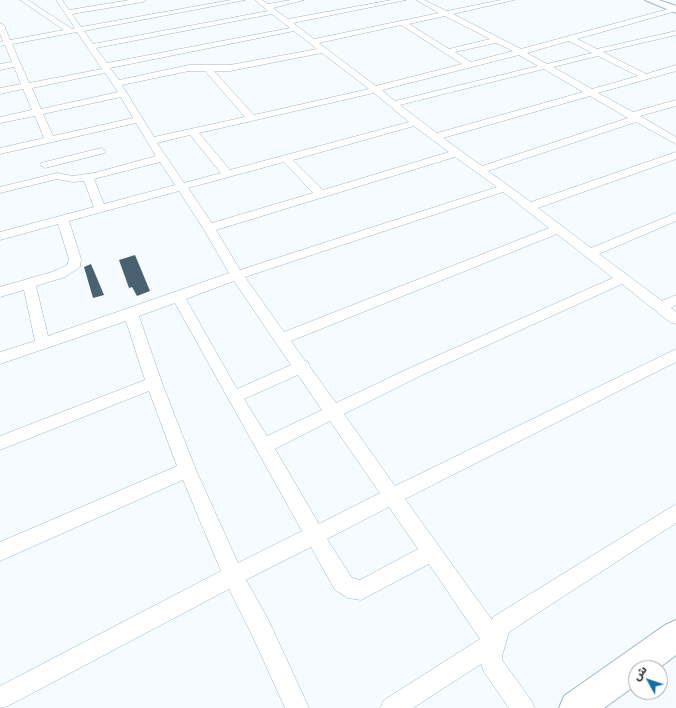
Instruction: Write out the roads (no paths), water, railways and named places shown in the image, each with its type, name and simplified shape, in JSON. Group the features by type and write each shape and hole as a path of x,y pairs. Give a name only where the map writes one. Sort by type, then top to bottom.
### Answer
{"street":[{"path":"24,0 71,31"},
{"path":"59,0 117,83 151,141 182,186 238,276 303,366 332,412 494,642"},
{"path":"4,43 80,29 103,16 143,0"},
{"path":"68,12 103,16 242,0"},
{"path":"258,0 376,90 435,138 505,188 676,319"},
{"path":"266,6 301,0"},
{"path":"286,22 403,0"},
{"path":"419,0 520,52 632,118 676,141"},
{"path":"487,0 494,4"},
{"path":"312,42 511,0"},
{"path":"650,0 675,9"},
{"path":"458,3 470,9"},
{"path":"151,141 352,97 675,9"},
{"path":"91,47 273,12"},
{"path":"652,16 664,20"},
{"path":"402,23 470,64"},
{"path":"0,25 4,43 17,64 50,140"},
{"path":"0,91 295,29"},
{"path":"393,104 546,67 676,33"},
{"path":"570,38 646,77"},
{"path":"449,51 497,40"},
{"path":"117,83 189,68 209,70 230,68 323,50"},
{"path":"0,67 17,64"},
{"path":"435,138 676,68"},
{"path":"209,70 251,118"},
{"path":"0,120 124,94"},
{"path":"480,170 676,103"},
{"path":"100,208 88,177 101,151 138,120"},
{"path":"0,236 227,173 416,123"},
{"path":"192,131 227,173"},
{"path":"50,140 101,151 162,158"},
{"path":"41,154 50,140"},
{"path":"0,151 41,154 101,151"},
{"path":"209,228 320,193 456,153"},
{"path":"41,154 50,177"},
{"path":"529,207 676,155"},
{"path":"286,158 320,193"},
{"path":"0,190 50,177 88,177"},
{"path":"0,358 238,276 505,188"},
{"path":"589,253 676,218"},
{"path":"0,292 60,274 75,264 75,259 62,219"},
{"path":"283,338 557,229"},
{"path":"264,446 417,371 622,279"},
{"path":"29,284 42,344"},
{"path":"178,297 342,583 348,588 355,590 366,588 432,552"},
{"path":"660,307 676,300"},
{"path":"131,314 154,383 187,470 233,576 260,627 297,708"},
{"path":"0,698 233,576 676,354"},
{"path":"234,397 303,366"},
{"path":"0,443 154,383"},
{"path":"0,552 187,470"},
{"path":"523,708 492,664 491,659 494,642 502,625 676,514"},
{"path":"576,708 676,636"},
{"path":"392,708 494,642"}]}
